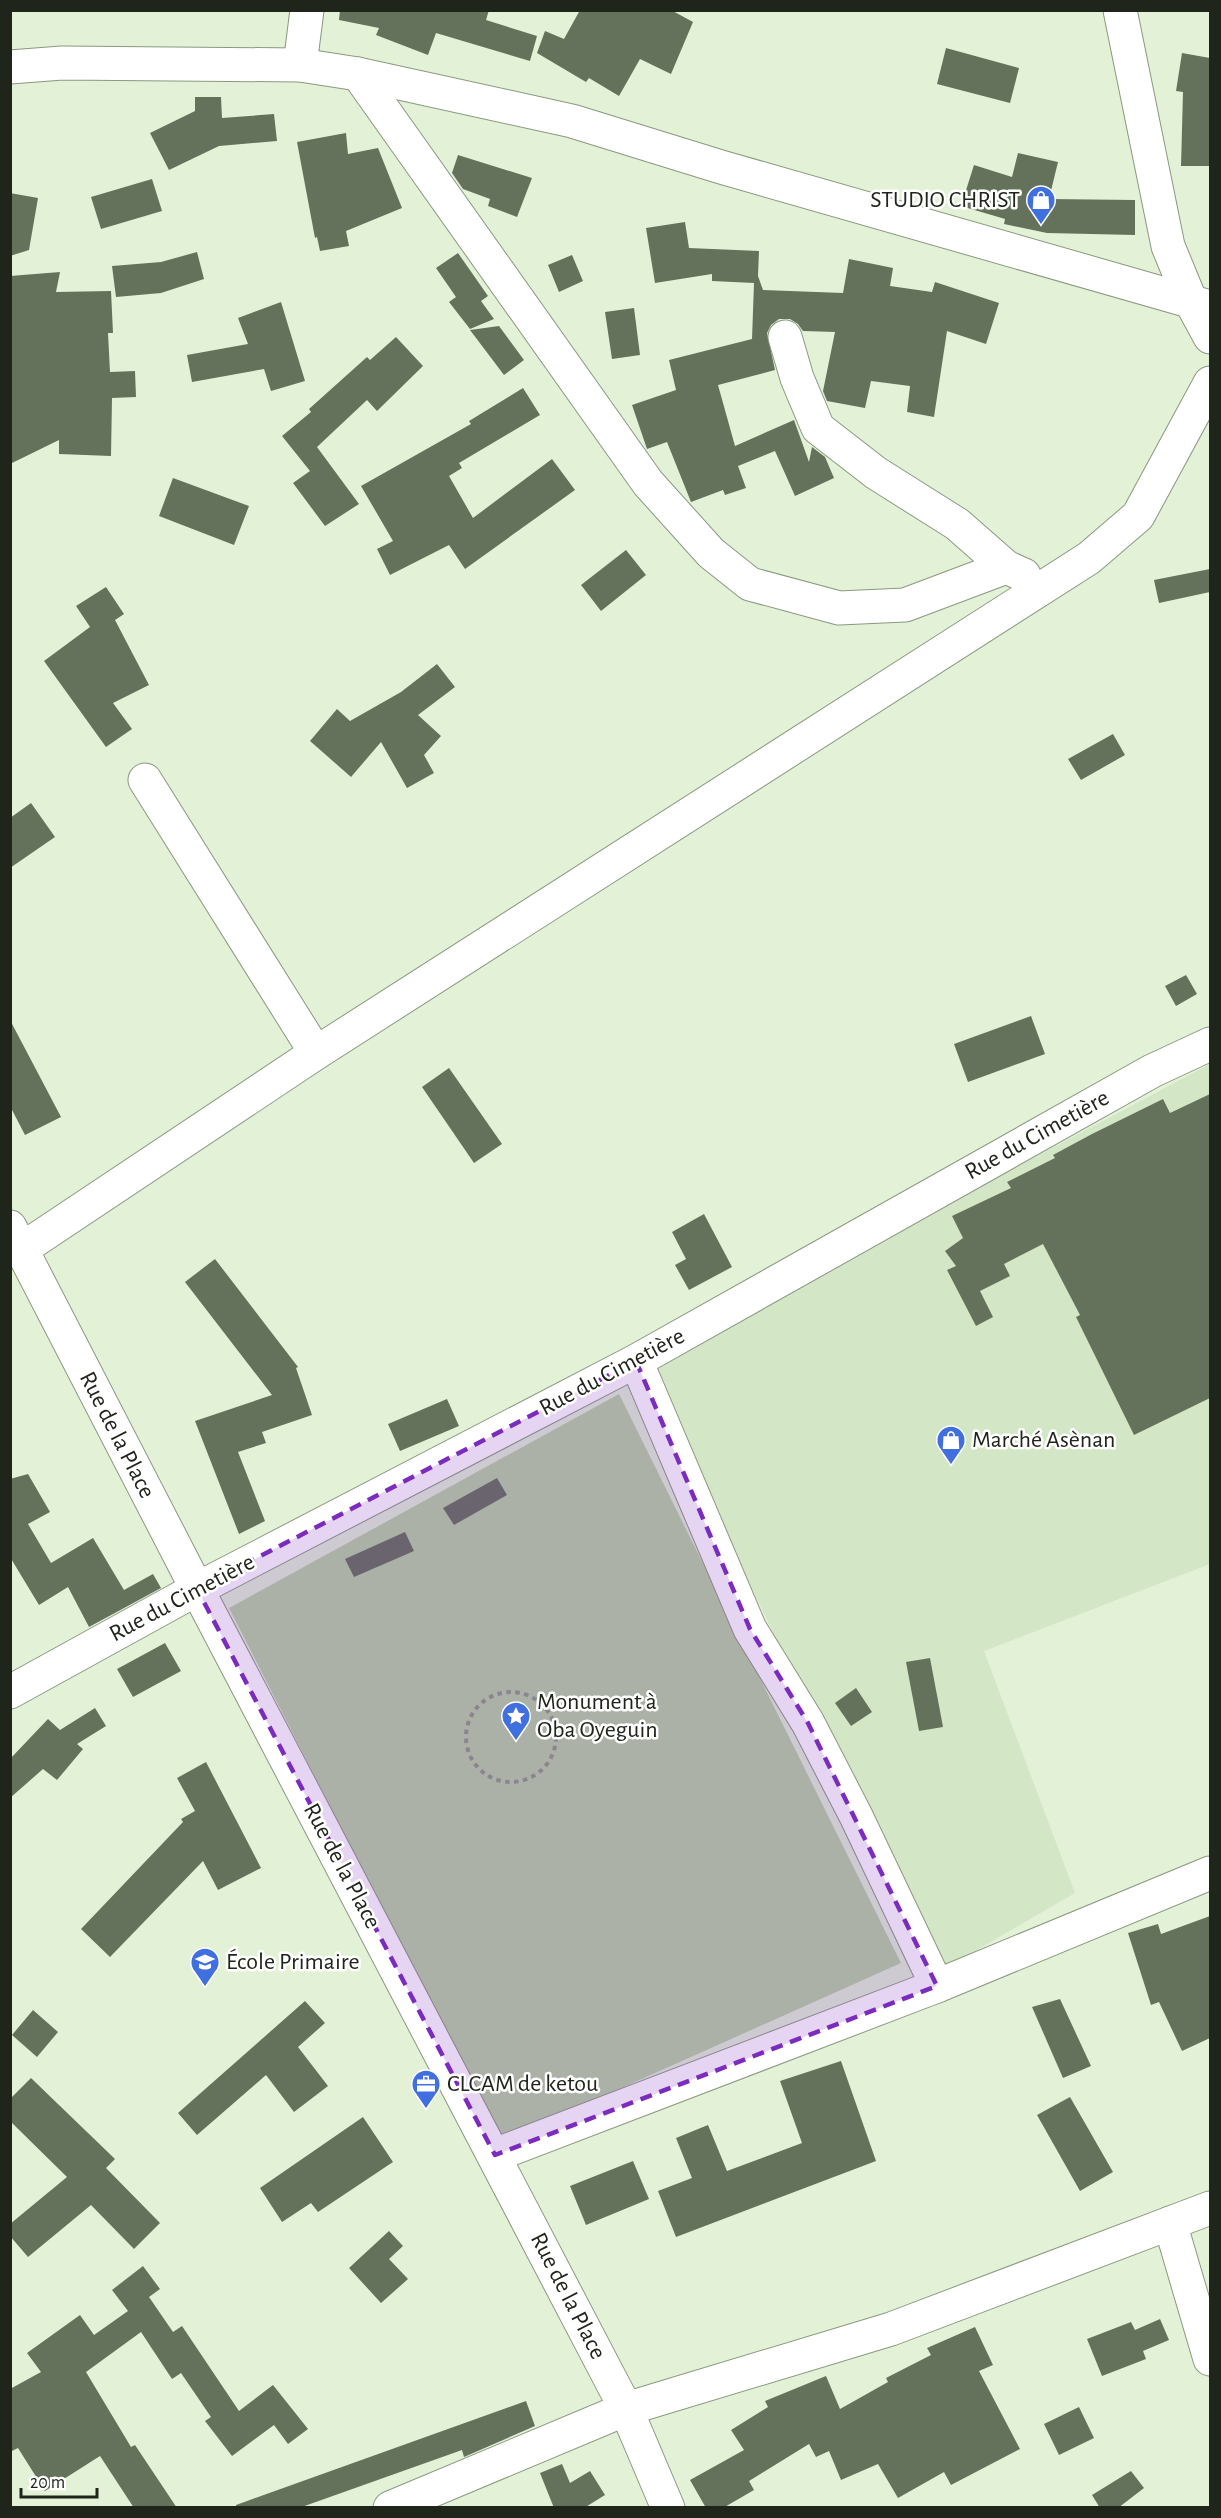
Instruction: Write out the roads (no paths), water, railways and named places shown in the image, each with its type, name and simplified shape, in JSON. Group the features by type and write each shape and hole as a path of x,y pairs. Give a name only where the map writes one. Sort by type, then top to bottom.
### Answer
{"street":[{"path":"300,65 307,10"},
{"path":"1120,10 1168,246 1201,305 1210,337"},
{"path":"10,67 62,63 300,65 358,74 572,121 721,167 1201,305"},
{"path":"358,74 648,483 711,553 750,584 839,608 905,605 1006,567"},
{"path":"785,337 797,378 819,428 876,473 957,524 1006,567 1047,586"},
{"path":"16,1238 316,1053 1089,558 1137,516 1210,383"},
{"path":"145,780 316,1053"},
{"name":"Rue du Cimetière","path":"10,1692 196,1589 636,1361 1152,1071 1210,1044"},
{"name":"Rue de la Place","path":"16,1238 196,1589 495,2155 626,2409 668,2508"},
{"path":"636,1361 750,1629 808,1723 856,1816 937,1986"},
{"path":"495,2155 937,1986 1210,1873"},
{"path":"390,2508 626,2409 891,2329 1210,2208"},
{"path":"1170,2223 1210,2359"}],"place":[{"name":"STUDIO CHRIST","path":"1041,226"},
{"name":"Marché Asènan","path":"951,1466"},
{"name":"Monument à Oba Oyeguin","path":"516,1742"},
{"name":"École Primaire","path":"205,1988"},
{"name":"CLCAM de ketou","path":"426,2110"}]}
